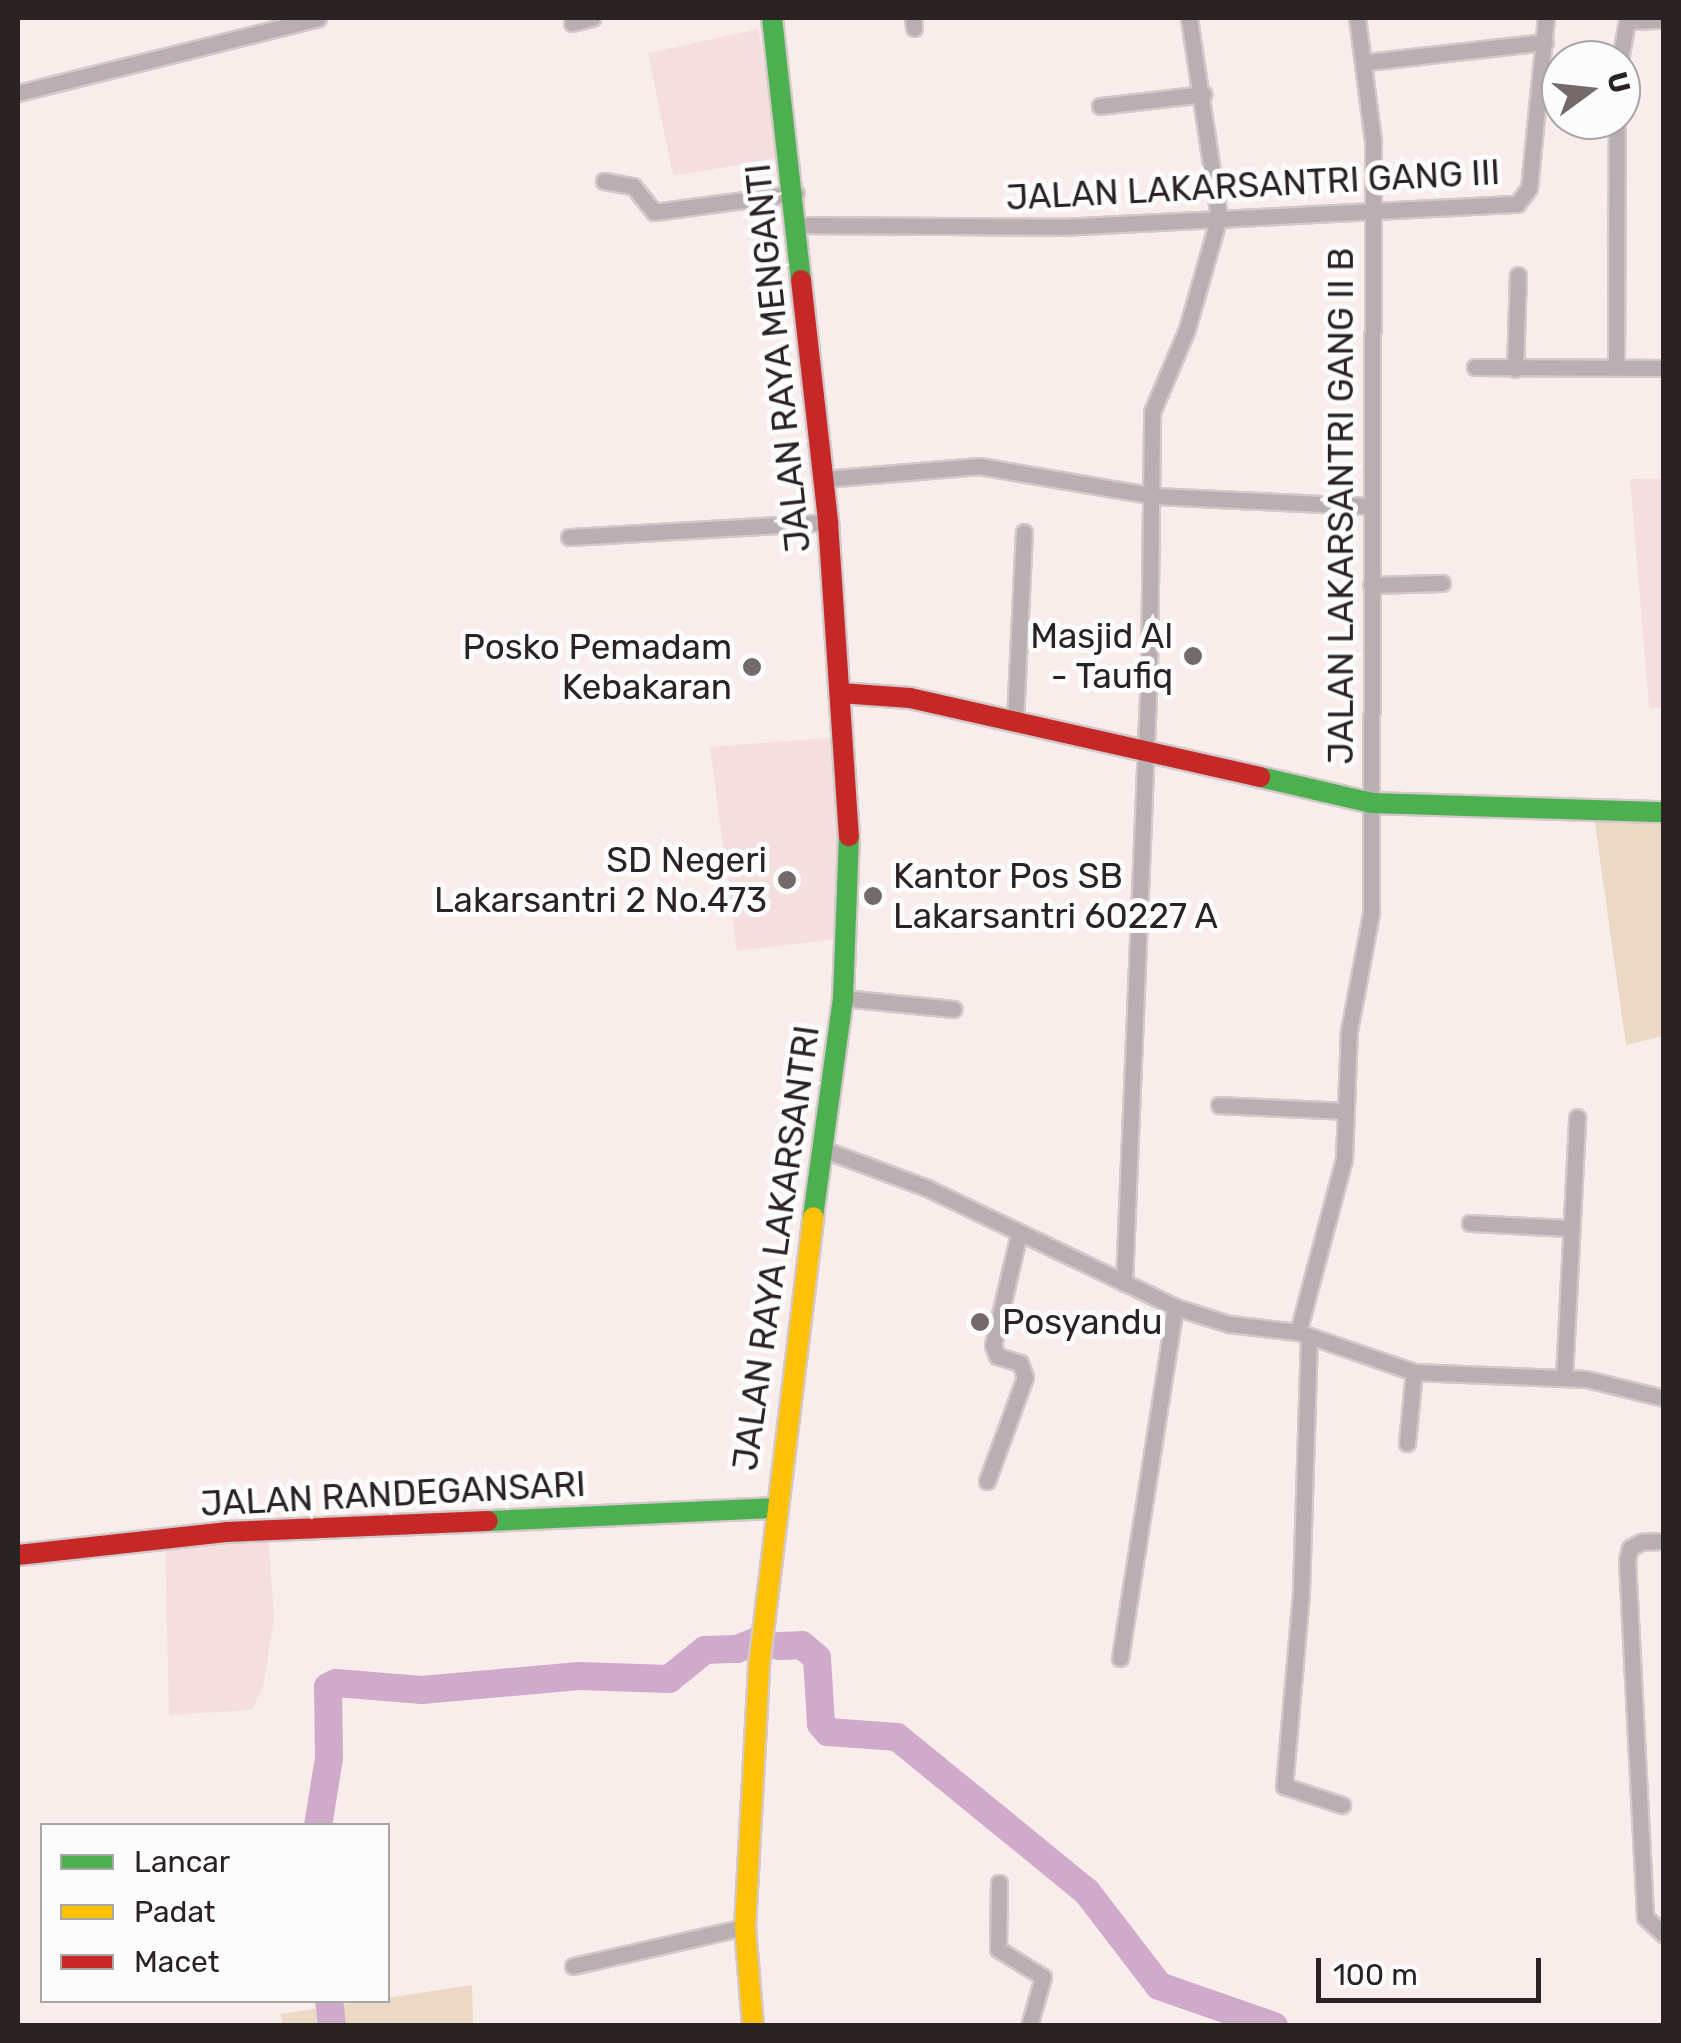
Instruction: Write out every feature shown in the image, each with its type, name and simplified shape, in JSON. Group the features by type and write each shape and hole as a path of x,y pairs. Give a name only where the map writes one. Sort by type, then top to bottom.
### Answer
{"main road":[{"name":"JALAN RAYA MENGANTI","path":"774,18 824,478 840,693"},
{"path":"840,693 910,698 1144,755 1372,803 1664,812"},
{"name":"JALAN RAYA LAKARSANTRI","path":"753,2026 745,1927 748,1812 759,1666 773,1508 843,998 850,857 840,693"},
{"name":"JALAN RANDEGANSARI","path":"18,1555 226,1532 773,1508"}],"street":[{"path":"18,93 318,18"},
{"path":"572,22 592,18"},
{"path":"1124,1283 1155,496 1154,395 1187,330 1219,217 1203,94 1188,18"},
{"name":"JALAN LAKARSANTRI GANG II B","path":"1342,1805 1284,1786 1300,1593 1303,1334 1340,1180 1349,1031 1372,913 1370,209 1367,62 1358,18"},
{"path":"1624,40 1627,22 1664,20"},
{"path":"1367,62 1541,42"},
{"name":"JALAN LAKARSANTRI GANG III","path":"799,225 1060,227 1517,204 1526,198 1541,75"},
{"path":"1100,106 1203,94"},
{"path":"1616,366 1617,140"},
{"path":"604,181 632,186 654,212 796,193"},
{"path":"1515,369 1518,275"},
{"path":"1474,367 1664,368"},
{"path":"824,478 1016,468 1155,496 1368,506"},
{"path":"568,537 828,522"},
{"path":"1015,721 1024,532"},
{"path":"1371,585 1442,582"},
{"path":"843,998 952,1009"},
{"path":"1218,1105 1346,1111"},
{"path":"1564,1378 1576,1117"},
{"path":"825,1150 927,1188 1175,1307 1229,1324 1303,1334 1414,1372 1564,1378 1663,1396"},
{"path":"1470,1223 1570,1228"},
{"path":"987,1480 1025,1377 1025,1368 997,1356 993,1345 1019,1233"},
{"path":"1120,1658 1175,1307"},
{"path":"1407,1443 1414,1372"},
{"path":"1664,1541 1630,1548 1627,1560 1644,1917 1650,1929 1664,1935"},
{"path":"999,1884 998,1949 1043,1977 1029,2026"},
{"path":"573,1966 745,1927"}],"shaded area":[{"path":"758,29 784,157 673,176 648,53"},
{"path":"1663,478 1663,708 1649,708 1630,479"},
{"name":"SD Negeri Lakarsantri 2 No.473","path":"838,737 845,938 737,951 710,747"},
{"path":"1594,817 1663,818 1663,1036 1626,1045"},
{"path":"268,1530 274,1619 263,1687 252,1710 169,1715 165,1535"},
{"path":"472,1985 473,2025 282,2025 281,2014 353,2003 390,2003 390,1997"}],"waterway":[{"path":"318,1823 329,1758 328,1687 336,1683 422,1690 579,1676 669,1679 705,1650 737,1649 762,1639"},
{"path":"779,1646 802,1645 817,1658 821,1724 828,1732 897,1737 1087,1892 1159,1986 1274,2026"},
{"path":"329,2003 332,2026"}],"traffic: fast":[{"path":"772,18 801,280"},
{"path":"1260,777 1372,803 1664,812"},
{"path":"813,1217 843,998 849,836"},
{"path":"488,1521 773,1508"}],"traffic: slow":[{"path":"753,2026 745,1927 759,1666 813,1217"}],"traffic: jam":[{"path":"801,280 828,522 849,836"},
{"path":"840,693 910,698 1260,777"},
{"path":"18,1555 226,1532 488,1521"}],"place":[{"name":"Masjid Al - Taufiq","path":"1193,656"},
{"name":"Posko Pemadam Kebakaran","path":"752,667"},
{"name":"SD Negeri Lakarsantri 2 No.473","path":"787,880"},
{"name":"Kantor Pos SB Lakarsantri 60227 A","path":"873,896"},
{"name":"Posyandu","path":"980,1322"}]}
